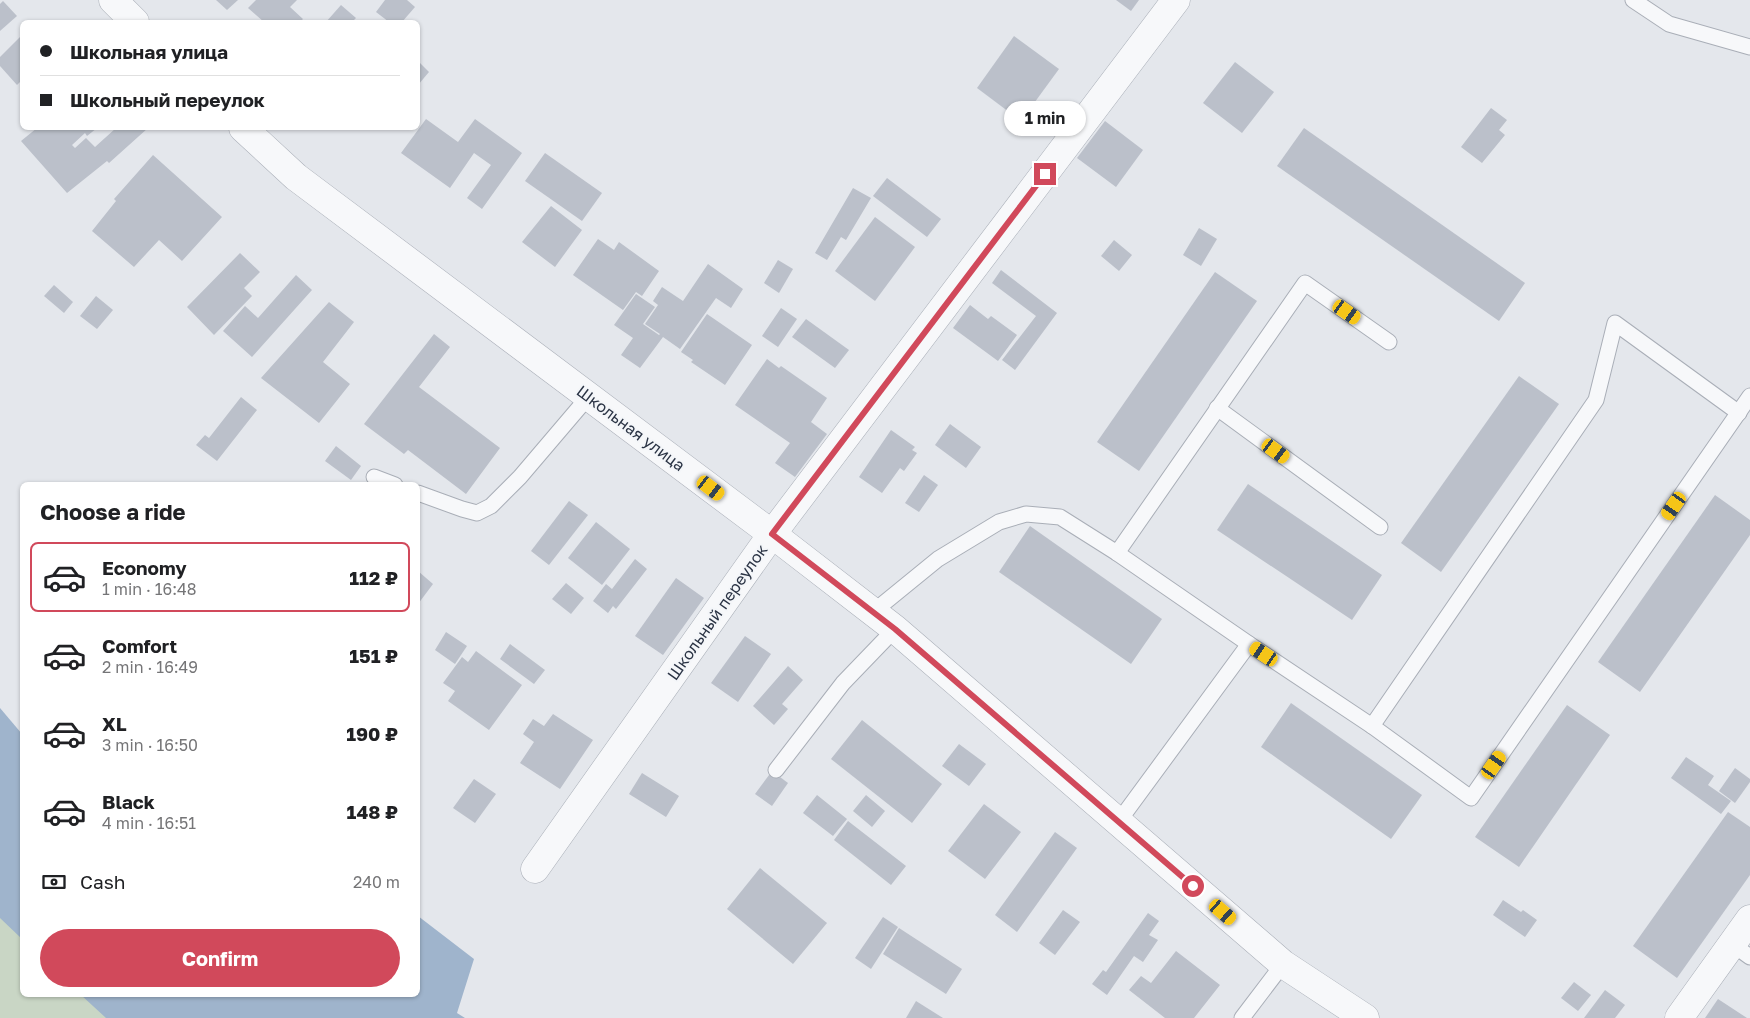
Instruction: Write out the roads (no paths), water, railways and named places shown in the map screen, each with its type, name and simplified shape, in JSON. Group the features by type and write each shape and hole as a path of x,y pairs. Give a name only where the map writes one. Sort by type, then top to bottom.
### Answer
{"street":[{"path":"113,0 133,20"},
{"name":"Школьный переулок","path":"535,869 772,534 1176,0"},
{"name":"Школьная улица","path":"245,130 296,177 772,534 895,629 1283,964 1365,1018"},
{"path":"1679,1018 1741,951 1750,919"}],"lane":[{"path":"1633,0 1668,24 1750,47"},
{"path":"1117,553 1305,283 1389,342"},
{"path":"1372,726 1596,400 1615,323 1739,413"},
{"path":"420,494 476,513 491,506 520,478 589,396"},
{"path":"873,612 938,559 999,522 1026,514 1060,517 1117,553 1372,726 1471,798 1750,396"},
{"path":"1217,408 1380,527"},
{"path":"374,477 387,482"},
{"path":"776,770 843,683 895,629"},
{"path":"1119,821 1249,644"},
{"path":"1242,1018 1283,964"}],"water":[{"path":"0,708 20,732 20,937 0,918"},
{"path":"420,918 474,959 457,1013 465,1018 106,1018 83,997 420,997"}]}
